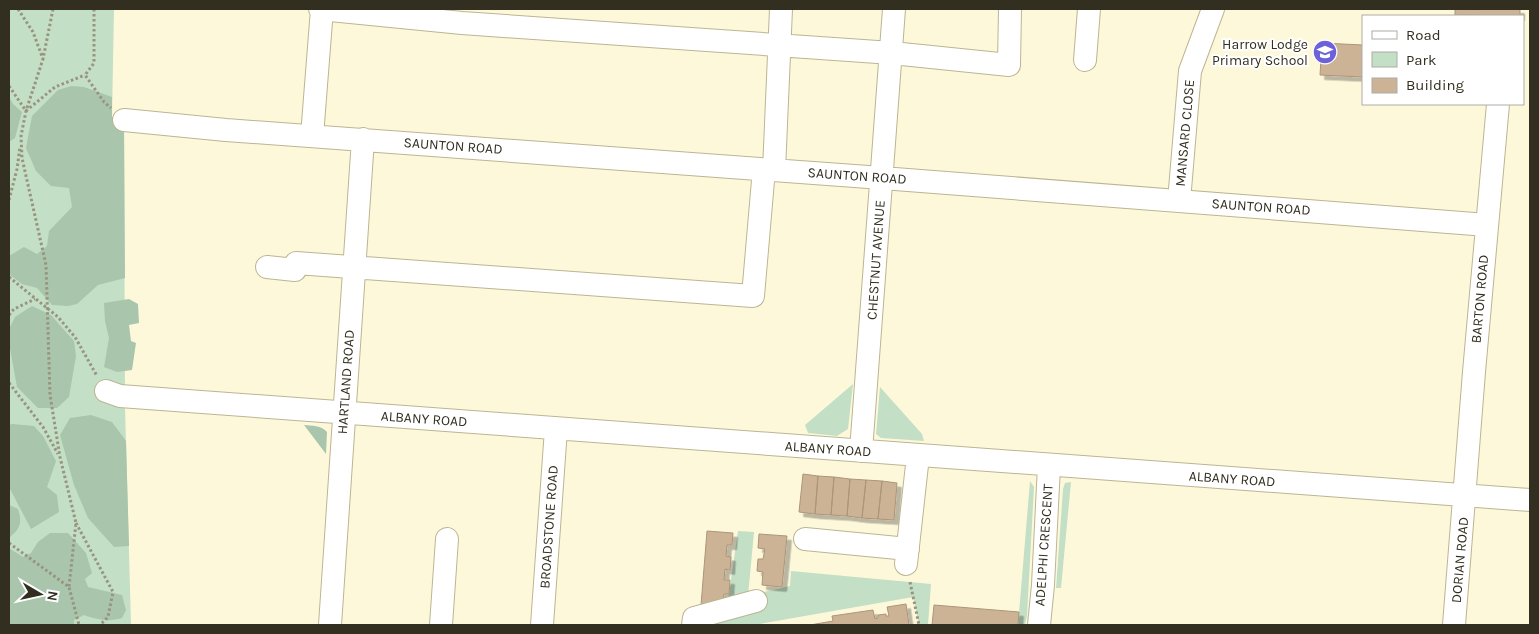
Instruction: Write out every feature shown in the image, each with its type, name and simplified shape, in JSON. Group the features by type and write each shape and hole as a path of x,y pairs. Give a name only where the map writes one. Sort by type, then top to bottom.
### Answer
{"street":[{"path":"312,136 321,9 463,16 780,46 892,53 1009,65 1010,9"},
{"path":"267,267 295,270 296,263 753,296 769,170 780,46 781,9"},
{"name":"CHESTNUT AVENUE","path":"861,451 894,9"},
{"path":"1085,60 1089,9"},
{"name":"MANSARD CLOSE","path":"1179,201 1190,71 1213,9"},
{"name":"BARTON ROAD","path":"1465,495 1498,105"},
{"name":"SAUNTON ROAD","path":"124,120 226,130 1487,225"},
{"name":"HARTLAND ROAD","path":"330,625 363,139"},
{"name":"ALBANY ROAD","path":"116,394 1049,466 1530,500"},
{"name":"BROADSTONE ROAD","path":"542,625 556,429"},
{"path":"805,539 907,556 918,456"},
{"name":"ADELPHI CRESCENT","path":"1039,625 1049,466"},
{"name":"DORIAN ROAD","path":"1454,625 1465,495"},
{"path":"441,625 447,539"},
{"path":"693,625 694,618 756,600"}],"path":[{"path":"18,9 33,32 43,60"},
{"path":"9,200 17,168 26,111 43,60 53,9"},
{"path":"26,111 55,87 85,75 94,63 94,9"},
{"path":"85,75 104,102 124,120"},
{"path":"9,86 26,111"},
{"path":"21,136 22,158 32,210 46,265 50,395 60,457 76,523 113,592 108,617 100,625"},
{"path":"9,277 58,317 75,336 116,394"},
{"path":"9,315 14,309 35,299"},
{"path":"9,383 43,427 60,457"},
{"path":"76,523 69,587 79,625"},
{"path":"9,543 69,587"},
{"path":"907,556 919,625"}],"green space":[{"path":"9,9 114,9 112,117 124,123 125,407 131,625 9,625"},
{"path":"71,86 84,87 112,97 112,117 124,123 125,278 98,285 77,304 68,306 52,305 37,288 22,284 9,274 9,256 24,247 37,254 47,246 49,231 72,207 69,188 51,186 36,171 26,148 32,116 58,90"},
{"path":"9,97 13,104 22,112 15,138 9,142"},
{"path":"129,299 138,304 139,323 129,325 131,341 136,343 132,370 117,372 104,367 109,338 105,321 104,303"},
{"path":"32,306 51,315 74,341 76,356 69,397 57,408 38,408 17,387 9,343 9,329 15,317"},
{"path":"853,384 848,429 837,436 808,433 805,425"},
{"path":"880,387 922,434 924,441 881,438 876,434"},
{"path":"91,415 112,422 126,441 129,546 114,547 88,518 74,485 60,435 70,418"},
{"path":"9,425 34,426 43,436 56,461 47,487 57,495 59,512 31,529 9,487"},
{"path":"304,425 319,427 327,432 326,454"},
{"path":"1030,481 1034,487 1027,616 1025,625 1018,625"},
{"path":"1071,482 1061,588 1056,588 1063,489 1065,483"},
{"path":"9,505 18,509 20,518 18,528 10,537 9,536"},
{"path":"738,531 754,532 748,596 728,600"},
{"path":"50,533 68,533 86,553 92,573 85,579 88,587 122,595 126,610 122,618 103,620 84,615 74,620 74,625 9,625 9,548 23,557 31,553 38,542"},
{"path":"791,571 931,584 928,625 919,625 913,597 754,625 698,625 699,622 767,605 764,592 790,586"}],"building":[{"path":"1455,9 1520,9 1520,15 1455,15"},
{"path":"1322,43 1362,45 1362,77 1320,75"},
{"path":"803,474 818,476 815,514 799,512"},
{"path":"818,476 834,477 831,515 815,514"},
{"path":"834,477 850,479 847,516 831,515"},
{"path":"850,479 866,480 862,518 847,516"},
{"path":"866,480 882,481 878,519 862,518"},
{"path":"882,481 897,483 894,520 878,519"},
{"path":"707,531 733,533 732,545 727,545 726,556 731,557 730,570 725,569 724,580 730,580 729,594 724,594 722,607 701,605"},
{"path":"759,534 787,536 782,587 762,585 763,572 757,571 758,559 763,559 765,549 758,548"},
{"path":"906,604 909,625 810,625 833,621 832,616 873,610 875,619 878,618 878,615 886,614 886,616 889,616 887,607"},
{"path":"934,605 1019,612 1018,625 932,625"}],"place":[{"name":"Harrow Lodge Primary School","path":"1325,52"}]}
